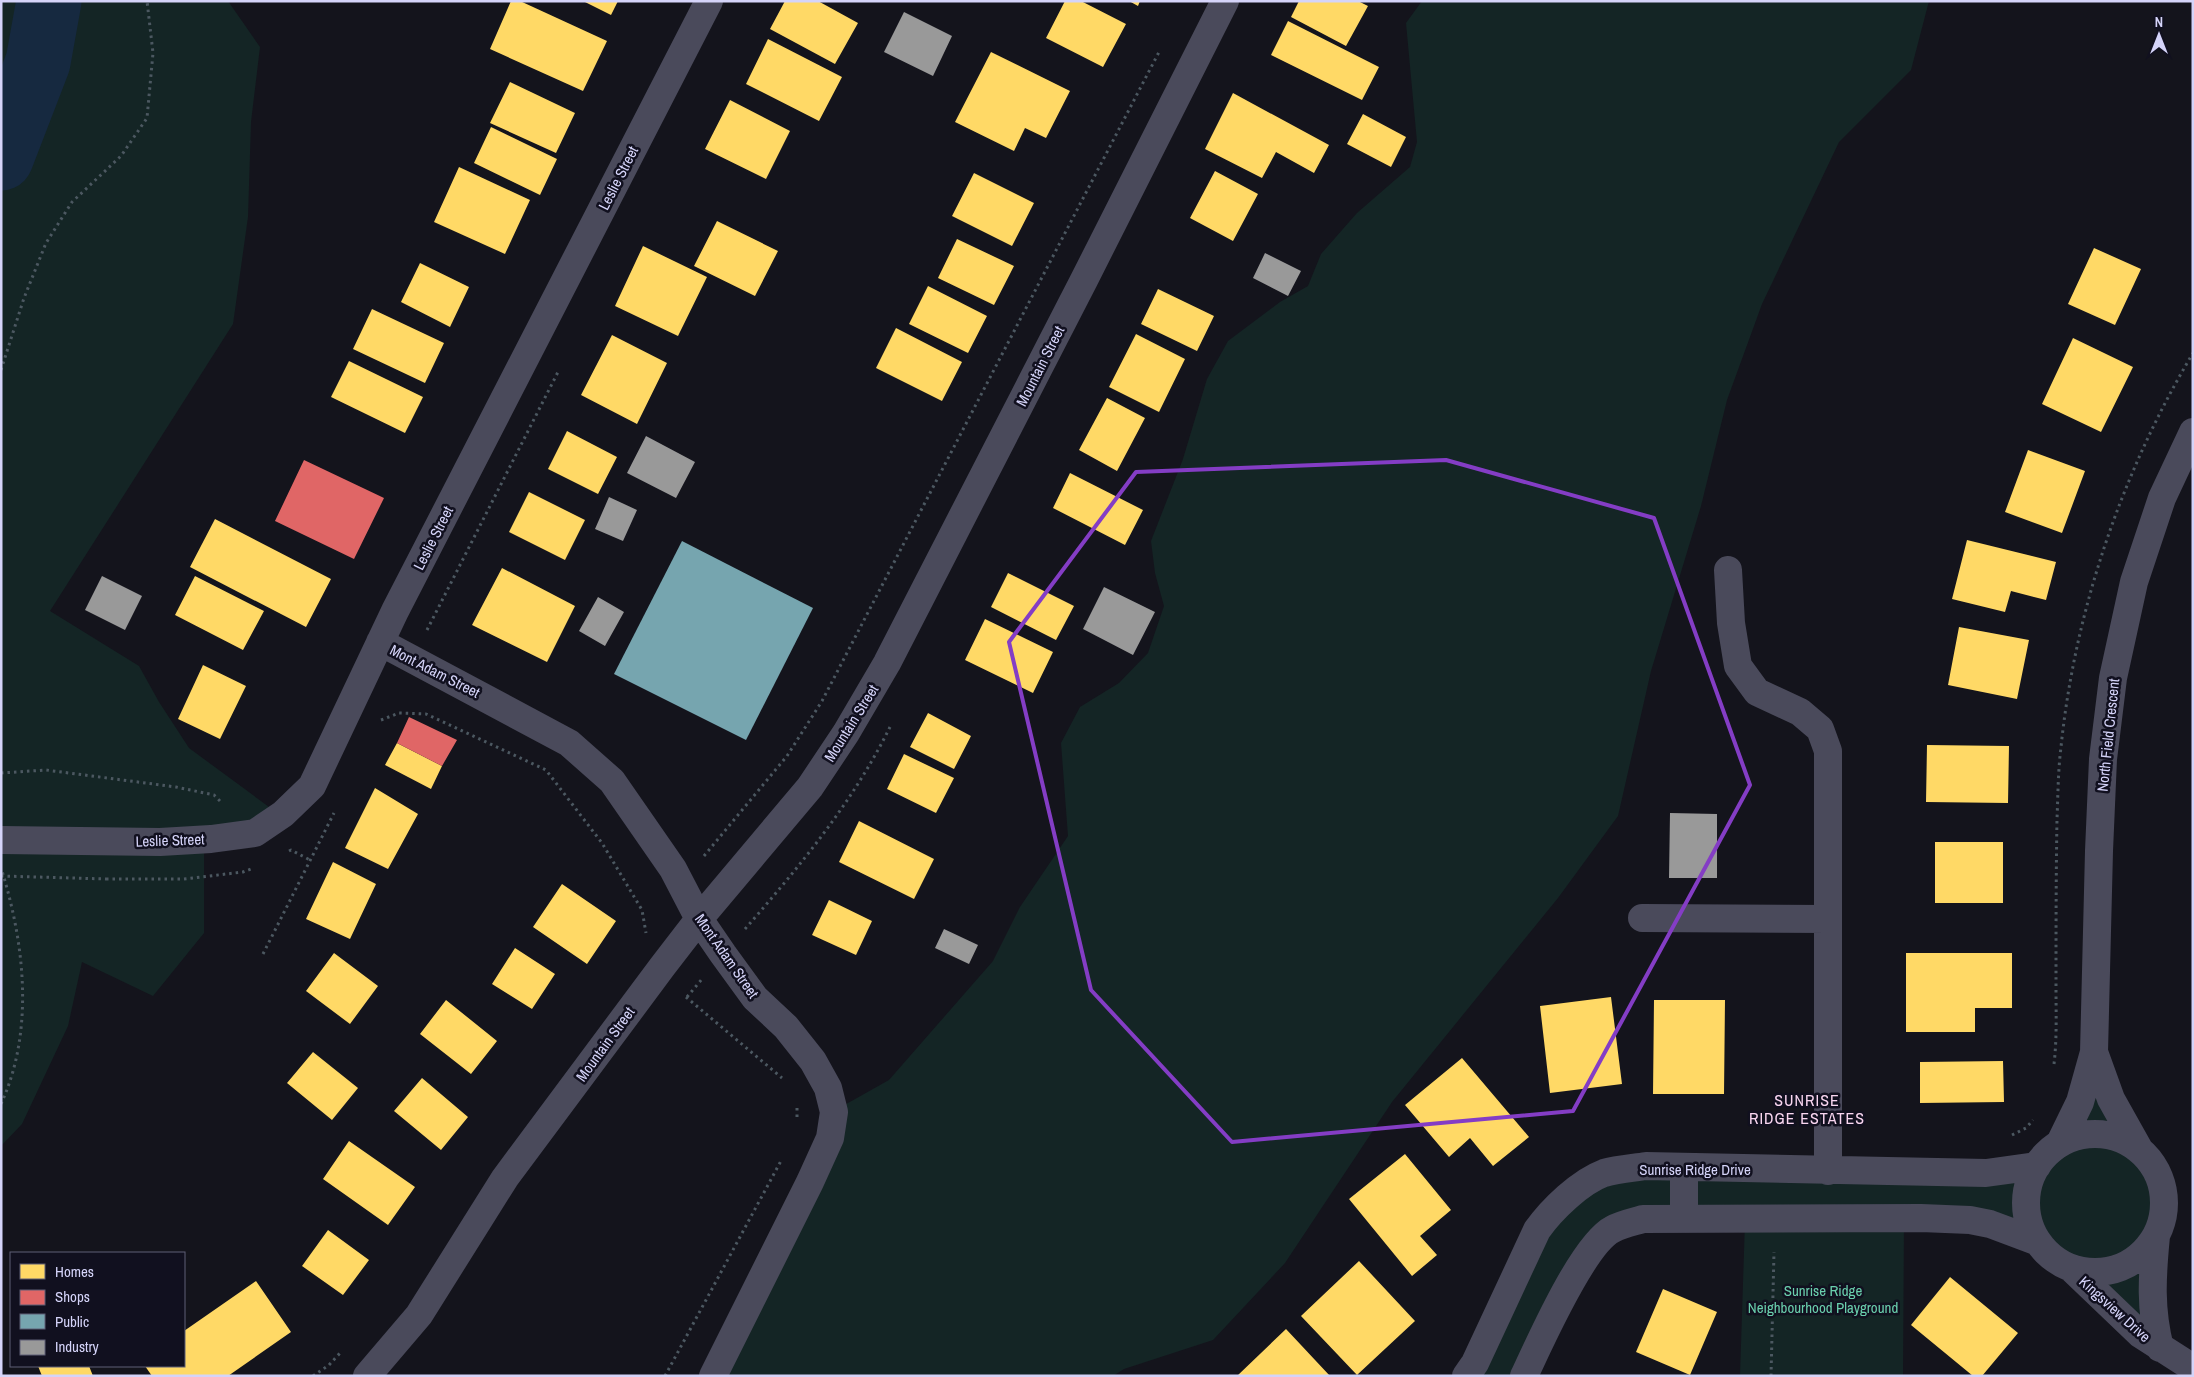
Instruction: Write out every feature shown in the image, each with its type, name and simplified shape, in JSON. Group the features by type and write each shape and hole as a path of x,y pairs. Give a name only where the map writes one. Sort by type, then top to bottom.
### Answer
{"street":[{"name":"Leslie Street","path":"1,840 160,842 255,833 283,814 312,786 380,642 710,1"},
{"name":"Mountain Street","path":"367,1376 419,1315 505,1178 699,919 810,787 846,733 887,662 1225,1"},
{"name":"North Field Crescent","path":"2060,1143 2080,1102 2094,1052 2103,759 2113,678 2134,582 2162,498 2193,432"},
{"path":"1728,570 1731,623 1738,666 1757,692 1800,712 1820,729 1828,751 1828,1171"},
{"name":"Mont Adam Street","path":"380,642 569,743 612,781 682,883 699,919 755,998 786,1028 813,1061 828,1088 834,1112 830,1138 713,1376"},
{"path":"1642,918 1828,920"},
{"name":"North Field Crescent","path":"2094,1052 2111,1099 2138,1149"},
{"path":"2101,1134 2126,1141 2138,1149 2154,1166 2162,1184 2164,1200 2163,1218 2156,1236 2144,1252 2132,1262 2119,1268 2098,1272 2071,1268 2055,1259 2038,1242 2026,1211 2027,1190 2036,1166 2045,1154 2060,1143 2079,1135 2101,1134"},
{"name":"Sunrise Ridge Drive","path":"1466,1376 1476,1363 1537,1230 1548,1214 1561,1201 1604,1173 1646,1166 1986,1173 2036,1166"},
{"path":"1684,1167 1684,1219"},
{"path":"1524,1376 1580,1263 1598,1240 1613,1229 1643,1219 1921,1218 1970,1220 1990,1224 2038,1242"},
{"name":"Kingsview Drive","path":"2156,1236 2152,1302 2154,1324 2160,1348"},
{"name":"Kingsview Drive","path":"2071,1268 2140,1334 2193,1368"}],"path":[{"path":"1,370 24,298 46,243 72,202 121,156 147,118 153,53 147,1"},
{"path":"682,883 787,756 822,701 1163,45"},
{"path":"2054,1069 2058,802 2061,748 2070,687 2083,621 2106,542 2132,474 2155,422 2193,353"},
{"path":"412,658 562,363"},
{"path":"376,729 385,711"},
{"path":"1,773 46,770 176,787 214,795 228,809 234,836"},
{"path":"263,954 336,808"},
{"path":"1,868 10,896 18,942 24,1008 12,1080 1,1104"},
{"path":"1,876 106,879"},
{"path":"647,934 652,927"},
{"path":"2007,1137 2026,1128 2037,1114"},
{"path":"1771,1376 1774,1219"},
{"path":"313,1376 329,1365 342,1352"}],"highlighted area":[{"path":"1446,460 1654,518 1750,785 1573,1111 1232,1142 1091,990 1009,642 1136,472"}],"green space":[{"path":"1,1 228,1 260,47 251,122 248,217 233,324 50,611 139,666 159,702 189,748 284,818 204,845 204,933 153,996 82,962 68,1026 22,1124 1,1146"},
{"path":"1422,1 1929,1 1911,70 1839,142 1762,304 1727,400 1701,506 1651,671 1618,816 1558,898 1392,1102 1285,1263 1213,1340 1124,1369 1113,1376 710,1376 832,1112 889,1080 993,961 1020,907 1068,836 1061,743 1080,707 1119,683 1148,653 1164,606 1155,573 1151,541 1183,459 1207,379 1228,341 1280,302 1308,286 1321,254 1357,213 1410,167 1417,142 1406,23"},
{"name":"Sunrise Ridge Neighbourhood Playground","path":"2096,1050 2141,1147 2156,1163 2165,1182 2167,1199 2165,1218 2157,1237 2163,1353 2068,1269 2053,1261 2035,1243 1904,1221 1903,1376 1740,1376 1745,1221 1612,1231 1528,1376 1462,1376 1535,1228 1600,1171 1950,1172 2041,1154 2054,1144"}],"building: Homes":[{"path":"511,1 520,1 607,41 583,91 490,49"},
{"path":"583,1 618,1 611,15"},
{"path":"785,1 818,1 858,23 835,64 770,29"},
{"path":"1065,1 1081,1 1126,24 1103,67 1046,38"},
{"path":"1129,1 1140,1 1138,6"},
{"path":"1299,1 1358,1 1368,6 1346,46 1291,17"},
{"path":"1288,21 1379,67 1362,100 1271,55"},
{"path":"768,39 842,77 819,121 746,84"},
{"path":"991,52 1070,91 1046,138 1025,128 1014,151 955,122"},
{"path":"510,82 575,113 556,153 490,123"},
{"path":"1233,93 1329,145 1314,173 1276,152 1262,178 1205,149"},
{"path":"730,100 790,131 766,179 705,149"},
{"path":"1363,114 1406,137 1391,167 1347,144"},
{"path":"491,127 557,159 540,195 474,163"},
{"path":"459,167 530,200 505,254 434,222"},
{"path":"1215,171 1258,194 1233,241 1190,218"},
{"path":"974,173 1034,203 1012,246 952,216"},
{"path":"717,221 778,251 755,296 694,266"},
{"path":"957,239 1014,266 994,305 938,278"},
{"path":"643,246 707,277 678,336 615,306"},
{"path":"2094,248 2141,269 2115,325 2068,304"},
{"path":"420,263 469,287 450,327 401,302"},
{"path":"928,286 987,316 968,353 909,324"},
{"path":"1158,289 1214,316 1197,351 1141,324"},
{"path":"372,309 444,343 425,383 353,349"},
{"path":"896,328 962,362 942,401 876,368"},
{"path":"1136,334 1185,359 1159,412 1109,387"},
{"path":"612,335 667,363 637,424 581,395"},
{"path":"2073,338 2133,367 2101,432 2042,404"},
{"path":"349,361 423,397 405,433 331,397"},
{"path":"1107,398 1145,418 1117,471 1079,450"},
{"path":"567,431 617,457 598,494 548,469"},
{"path":"2028,450 2085,471 2062,533 2005,512"},
{"path":"1070,473 1143,510 1125,545 1053,508"},
{"path":"529,492 585,520 565,560 509,532"},
{"path":"215,519 331,579 306,627 190,567"},
{"path":"1967,540 2056,562 2046,600 2011,591 2005,612 1952,599"},
{"path":"502,568 575,606 547,662 472,625"},
{"path":"1008,573 1074,606 1056,640 991,607"},
{"path":"195,576 264,611 243,650 175,615"},
{"path":"985,619 1053,652 1033,693 965,660"},
{"path":"1959,627 2029,640 2017,699 1948,685"},
{"path":"203,665 246,686 220,739 178,719"},
{"path":"928,713 971,736 954,769 910,747"},
{"path":"397,743 442,766 431,789 385,765"},
{"path":"1927,745 2009,746 2008,803 1926,802"},
{"path":"904,754 954,778 936,813 887,789"},
{"path":"375,788 418,814 388,869 345,848"},
{"path":"859,821 934,859 914,899 839,862"},
{"path":"1935,842 2003,842 2003,903 1935,903"},
{"path":"333,862 376,884 350,939 306,919"},
{"path":"562,884 616,921 587,964 533,927"},
{"path":"829,900 872,921 856,955 812,935"},
{"path":"515,948 555,974 532,1009 492,984"},
{"path":"334,953 378,986 350,1024 306,991"},
{"path":"1906,953 2012,953 2012,1008 1975,1008 1975,1032 1906,1032"},
{"path":"1611,997 1622,1084 1550,1093 1540,1006"},
{"path":"446,1000 497,1041 471,1074 420,1034"},
{"path":"1654,1000 1725,1000 1724,1094 1653,1094"},
{"path":"313,1052 358,1088 332,1120 287,1083"},
{"path":"1462,1058 1529,1137 1493,1166 1470,1138 1449,1157 1405,1105"},
{"path":"2003,1061 2004,1102 1920,1103 1920,1062"},
{"path":"422,1078 468,1117 441,1150 394,1111"},
{"path":"349,1141 415,1187 388,1225 323,1179"},
{"path":"1405,1154 1451,1210 1420,1236 1437,1255 1412,1276 1349,1199"},
{"path":"328,1230 369,1260 343,1295 302,1266"},
{"path":"1359,1261 1415,1321 1357,1375 1301,1316"},
{"path":"1950,1277 2018,1333 1982,1376 1973,1376 1911,1325"},
{"path":"256,1281 291,1332 228,1376 152,1376 146,1367 185,1367 185,1330"},
{"path":"1663,1289 1717,1312 1690,1375 1636,1352"},
{"path":"1286,1329 1330,1376 1237,1376"},
{"path":"38,1367 89,1367 93,1376 42,1376"}],"building: Shops":[{"path":"304,460 384,498 354,559 275,521"},
{"path":"409,717 457,740 442,766 397,743"}],"building: Public":[{"path":"682,541 813,608 746,740 614,674"}],"building: Industry":[{"path":"904,12 952,36 933,76 884,52"},
{"path":"1265,253 1301,271 1288,296 1253,278"},
{"path":"646,436 695,462 676,498 627,473"},
{"path":"609,497 637,510 623,541 595,529"},
{"path":"102,576 142,596 125,630 85,610"},
{"path":"1104,587 1155,612 1133,655 1083,629"},
{"path":"598,597 624,612 605,646 579,631"},
{"path":"1670,813 1717,814 1717,878 1669,878"},
{"path":"944,929 978,945 969,964 935,948"}],"waterway":[{"path":"1,158 38,62 49,1"}],"district":[{"name":"SUNRISE RIDGE ESTATES","path":"1807,1109"}]}
